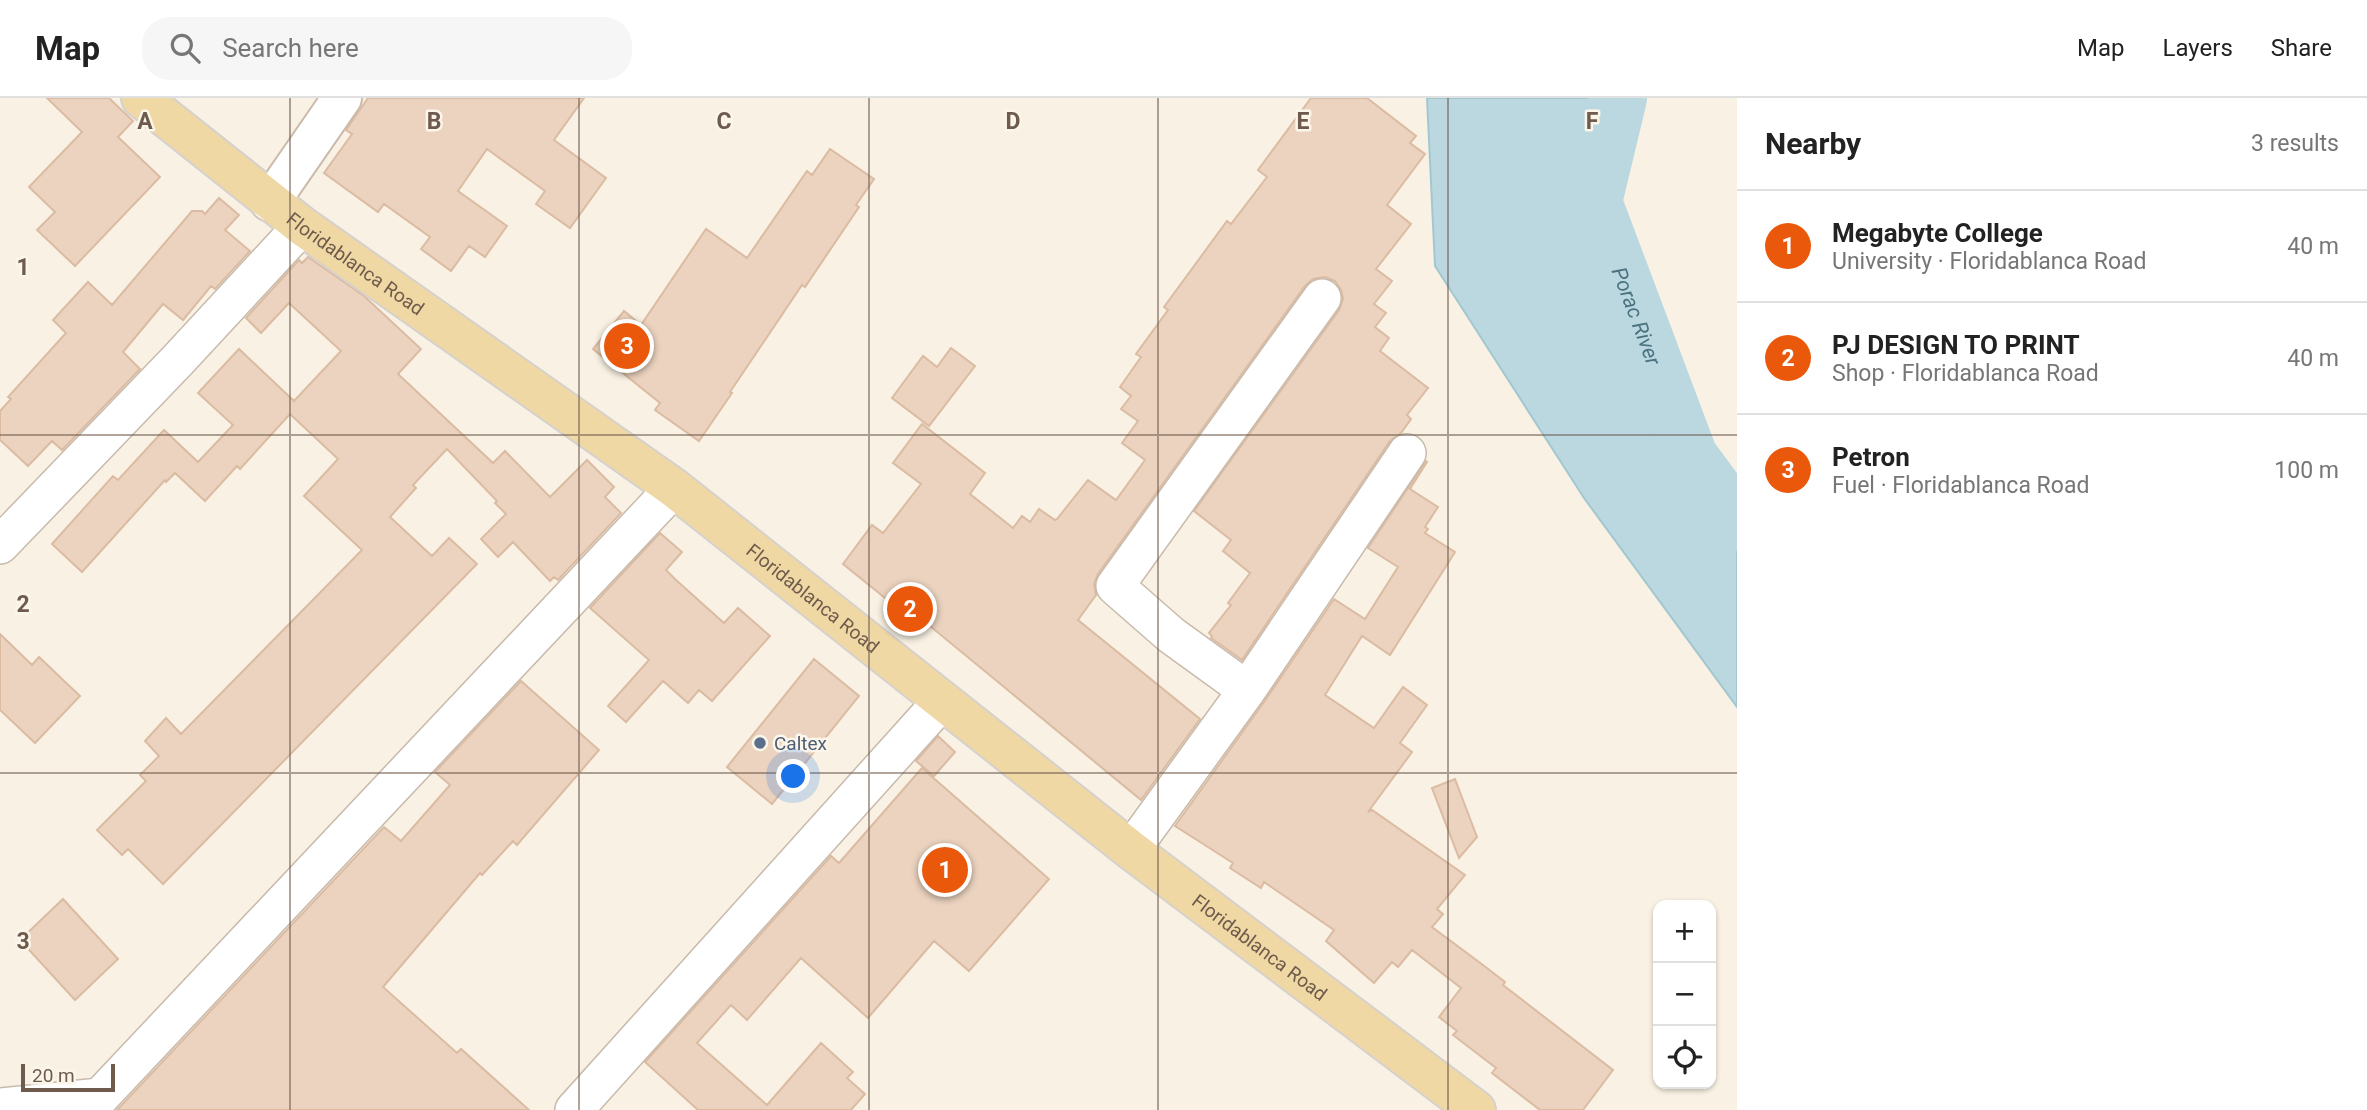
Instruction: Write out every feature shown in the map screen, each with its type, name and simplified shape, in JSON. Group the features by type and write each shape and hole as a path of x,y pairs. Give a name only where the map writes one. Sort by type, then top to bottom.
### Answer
{"main road":[{"name":"Floridablanca Road","path":"141,98 302,226 674,488 1131,850 1476,1110"}],"street":[{"path":"270,202 342,98"},
{"path":"0,545 302,226"},
{"path":"1247,690 1171,635 1115,586 1322,298"},
{"path":"1131,850 1247,690 1407,453"},
{"path":"0,1107 100,1097 674,488"},
{"path":"574,1110 942,701"}],"water":[{"path":"1427,98 1616,98 1601,154 1617,294 1692,432 1737,499 1737,707 1584,498 1435,266"}],"building":[{"path":"47,98 109,98 133,121 118,137 160,177 75,266 37,230 55,212 29,187 82,132"},
{"path":"368,98 584,98 554,140 606,178 570,228 536,204 545,191 487,149 458,191 507,226 485,257 469,246 451,271 421,249 430,237 384,204 378,212 324,173 352,134 346,130"},
{"path":"1311,98 1367,98 1416,136 1410,143 1425,154 1387,205 1411,224 1376,269 1392,281 1374,304 1386,313 1375,327 1389,338 1380,351 1428,388 1407,415 1411,419 1401,433 1390,441 1242,660 1211,638 1209,633 1231,605 1228,603 1250,573 1223,551 1231,540 1194,511 1339,310 1343,299 1335,281 1325,277 1313,279 1305,286 1098,574 1094,584 1096,595 1078,620 1200,719 1141,800 930,626 927,629 912,617 911,619 843,564 872,525 883,533 921,484 893,463 922,424 985,473 970,494 1013,528 1022,516 1030,522 1039,509 1057,519 1088,480 1116,500 1145,460 1122,443 1138,421 1121,409 1131,396 1120,387 1141,357 1136,354 1168,310 1164,307 1227,221 1231,224 1267,177 1258,170"},
{"path":"830,149 874,179 856,205 859,207 805,287 802,285 699,441 655,410 660,403 593,349 624,311 641,325 706,229 747,258 807,171 812,175"},
{"path":"219,198 239,215 225,230 250,251 215,289 211,286 183,320 163,304 123,352 140,369 62,450 52,441 28,466 0,440 0,411 11,399 8,397 66,333 53,320 88,282 112,305 192,211 202,211 205,214"},
{"path":"308,257 364,296 421,349 398,374 493,463 505,451 550,497 587,460 614,487 605,497 621,513 558,580 554,577 550,581 513,542 498,557 481,539 506,514 447,449 413,485 416,488 390,517 432,556 449,538 477,564 163,884 128,849 122,855 97,830 146,781 140,775 159,756 145,741 166,718 181,734 362,550 304,496 338,459 290,414 240,469 237,466 205,501 175,473 166,482 165,480 82,572 52,544 113,476 118,480 164,430 198,462 233,425 198,393 239,349 294,401 341,351 289,303 261,333 246,318 299,260 302,263"},
{"path":"951,348 975,366 929,426 892,398 923,356 937,367"},
{"path":"1426,461 1410,489 1438,507 1425,527 1428,529 1425,533 1455,552 1390,655 1362,636 1325,695 1374,728 1403,687 1427,705 1400,743 1412,752 1368,812 1372,810 1465,875 1437,909 1443,914 1432,927 1613,1070 1583,1110 1540,1110 1492,1073 1496,1068 1453,1035 1457,1031 1439,1017 1461,988 1412,950 1398,967 1392,962 1374,983 1326,941 1334,930 1264,882 1261,888 1230,868 1233,863 1175,826 1334,599 1365,619 1398,567 1368,548"},
{"path":"660,533 682,552 666,570 676,580 724,623 738,608 770,636 712,701 699,690 688,703 663,681 626,722 608,706 649,660 590,608"},
{"path":"0,634 32,665 39,657 80,696 35,743 0,710"},
{"path":"814,659 859,696 772,804 727,767"},
{"path":"521,681 599,750 517,845 513,841 482,875 480,873 383,987 457,1053 461,1049 529,1110 117,1110 384,827 401,841 450,785 435,772"},
{"path":"938,736 955,752 934,776 916,761"},
{"path":"922,768 1049,879 969,971 934,941 868,1018 801,958 747,1020 731,1005 697,1043 767,1105 821,1043 853,1072 847,1078 865,1094 851,1110 698,1110 645,1062 831,856 839,863"},
{"path":"1455,779 1477,837 1459,858 1432,788"},
{"path":"63,899 118,959 75,1000 20,940"}],"waterway":[{"name":"Porac River","path":"1618,98 1593,202 1689,457 1737,522"}],"place":[{"name":"Petron","path":"627,346"},
{"name":"PJ DESIGN TO PRINT","path":"910,609"},
{"name":"Caltex","path":"760,743"},
{"name":"Megabyte College","path":"945,870"}]}
